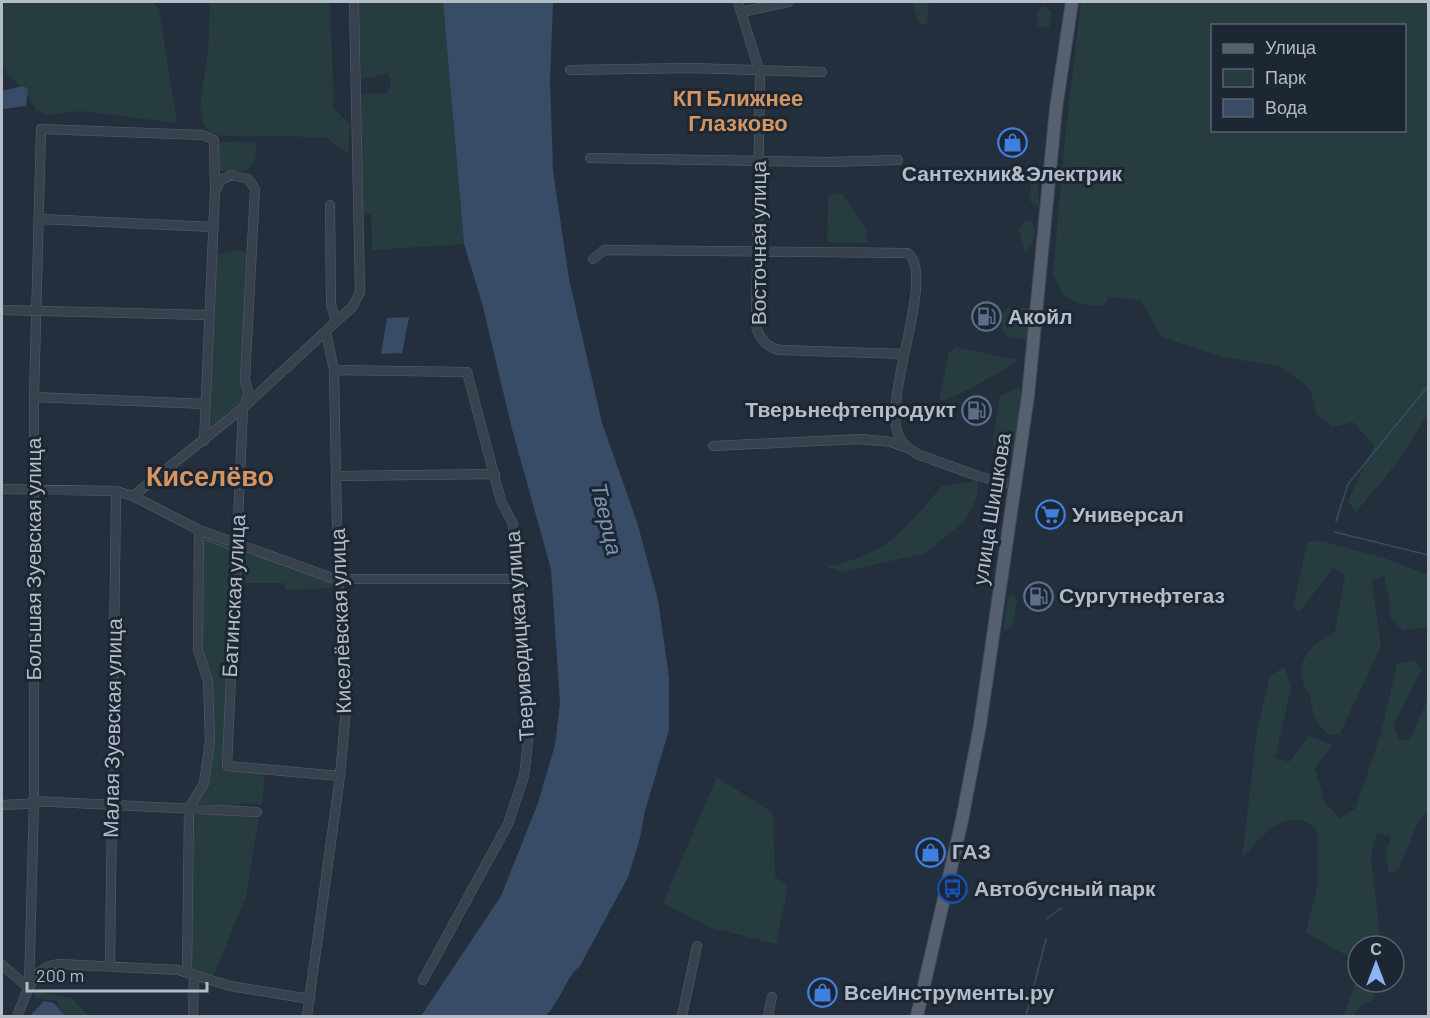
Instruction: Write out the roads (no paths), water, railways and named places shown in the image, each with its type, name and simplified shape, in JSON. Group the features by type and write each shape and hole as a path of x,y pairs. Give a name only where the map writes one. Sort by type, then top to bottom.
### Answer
{"main road":[{"name":"улица Шишкова","path":"917,1017 973,760 1016,485 1034,345 1056,108 1072,2"}],"street":[{"path":"132,496 243,408 353,306 360,292 354,2"},
{"name":"Восточная улица","path":"738,2 759,70 756,326 765,342 781,350 904,354"},
{"path":"741,12 788,2"},
{"path":"570,70 822,72"},
{"name":"Большая Зуевская улица","path":"29,988 34,801 34,397 41,129 211,137 215,144 215,191"},
{"path":"590,158 759,161 898,160"},
{"name":"Батинская улица","path":"215,191 221,180 231,175 243,176 255,189 245,380 249,395 243,408 226,766 340,776"},
{"path":"204,441 215,191"},
{"path":"330,205 331,304 336,321"},
{"path":"40,219 213,227"},
{"path":"593,259 604,250 905,252 911,255 916,266 915,296 897,389 896,422 897,434 910,449"},
{"path":"2,310 208,315"},
{"name":"Киселёвская улица","path":"307,1017 340,776 348,686 338,579 334,370 326,332"},
{"name":"Твериводицкая улица","path":"334,370 467,372 501,501 513,525 530,725 524,776 508,824 423,980"},
{"path":"34,397 206,404"},
{"path":"713,446 861,439 891,442 937,462 1016,485"},
{"path":"336,476 495,474"},
{"path":"2,489 116,491 132,496 199,530 338,579 516,579"},
{"name":"Малая Зуевская улица","path":"110,965 116,491"},
{"name":"Батинская улица","path":"193,1017 190,974 189,808 204,783 210,741 208,681 198,650 199,530"},
{"path":"2,805 27,804 34,801 111,803 257,812"},
{"path":"684,1016 696,946"},
{"path":"17,1017 37,974 51,965 110,965 178,970 230,986 310,999"},
{"path":"2,966 29,988"},
{"path":"768,1017 772,997"}],"water":[{"name":"Тверца","path":"443,2 553,2 550,80 553,171 569,279 602,423 637,522 658,600 669,677 669,730 628,877 580,966 570,977 555,1004 545,1016 421,1016 501,896 538,803 555,745 560,703 551,569 512,429 482,303 464,244"},
{"path":"23,86 28,89 26,106 2,109 2,91"},
{"path":"409,317 402,353 381,354 387,318"},
{"path":"44,1001 54,1003 65,1016 30,1016"}],"waterway":[{"path":"1336,521 1348,484 1428,386"},
{"path":"1335,532 1428,555"},
{"path":"206,540 229,549"},
{"path":"1046,919 1061,908"},
{"path":"1026,1016 1046,939"}],"place":[{"name":"Сантехник&Электрик","path":"1012,143"},
{"name":"Акойл","path":"987,317"},
{"name":"Тверьнефтепродукт","path":"977,410"},
{"name":"Универсал","path":"1051,515"},
{"name":"Сургутнефтегаз","path":"1038,596"},
{"name":"ГАЗ","path":"931,852"},
{"name":"Автобусный парк","path":"953,889"},
{"name":"ВсеИнструменты.ру","path":"823,993"}],"district":[{"name":"КП Ближнее Глазково","path":"738,110"},
{"name":"Киселёво","path":"210,477"}]}
